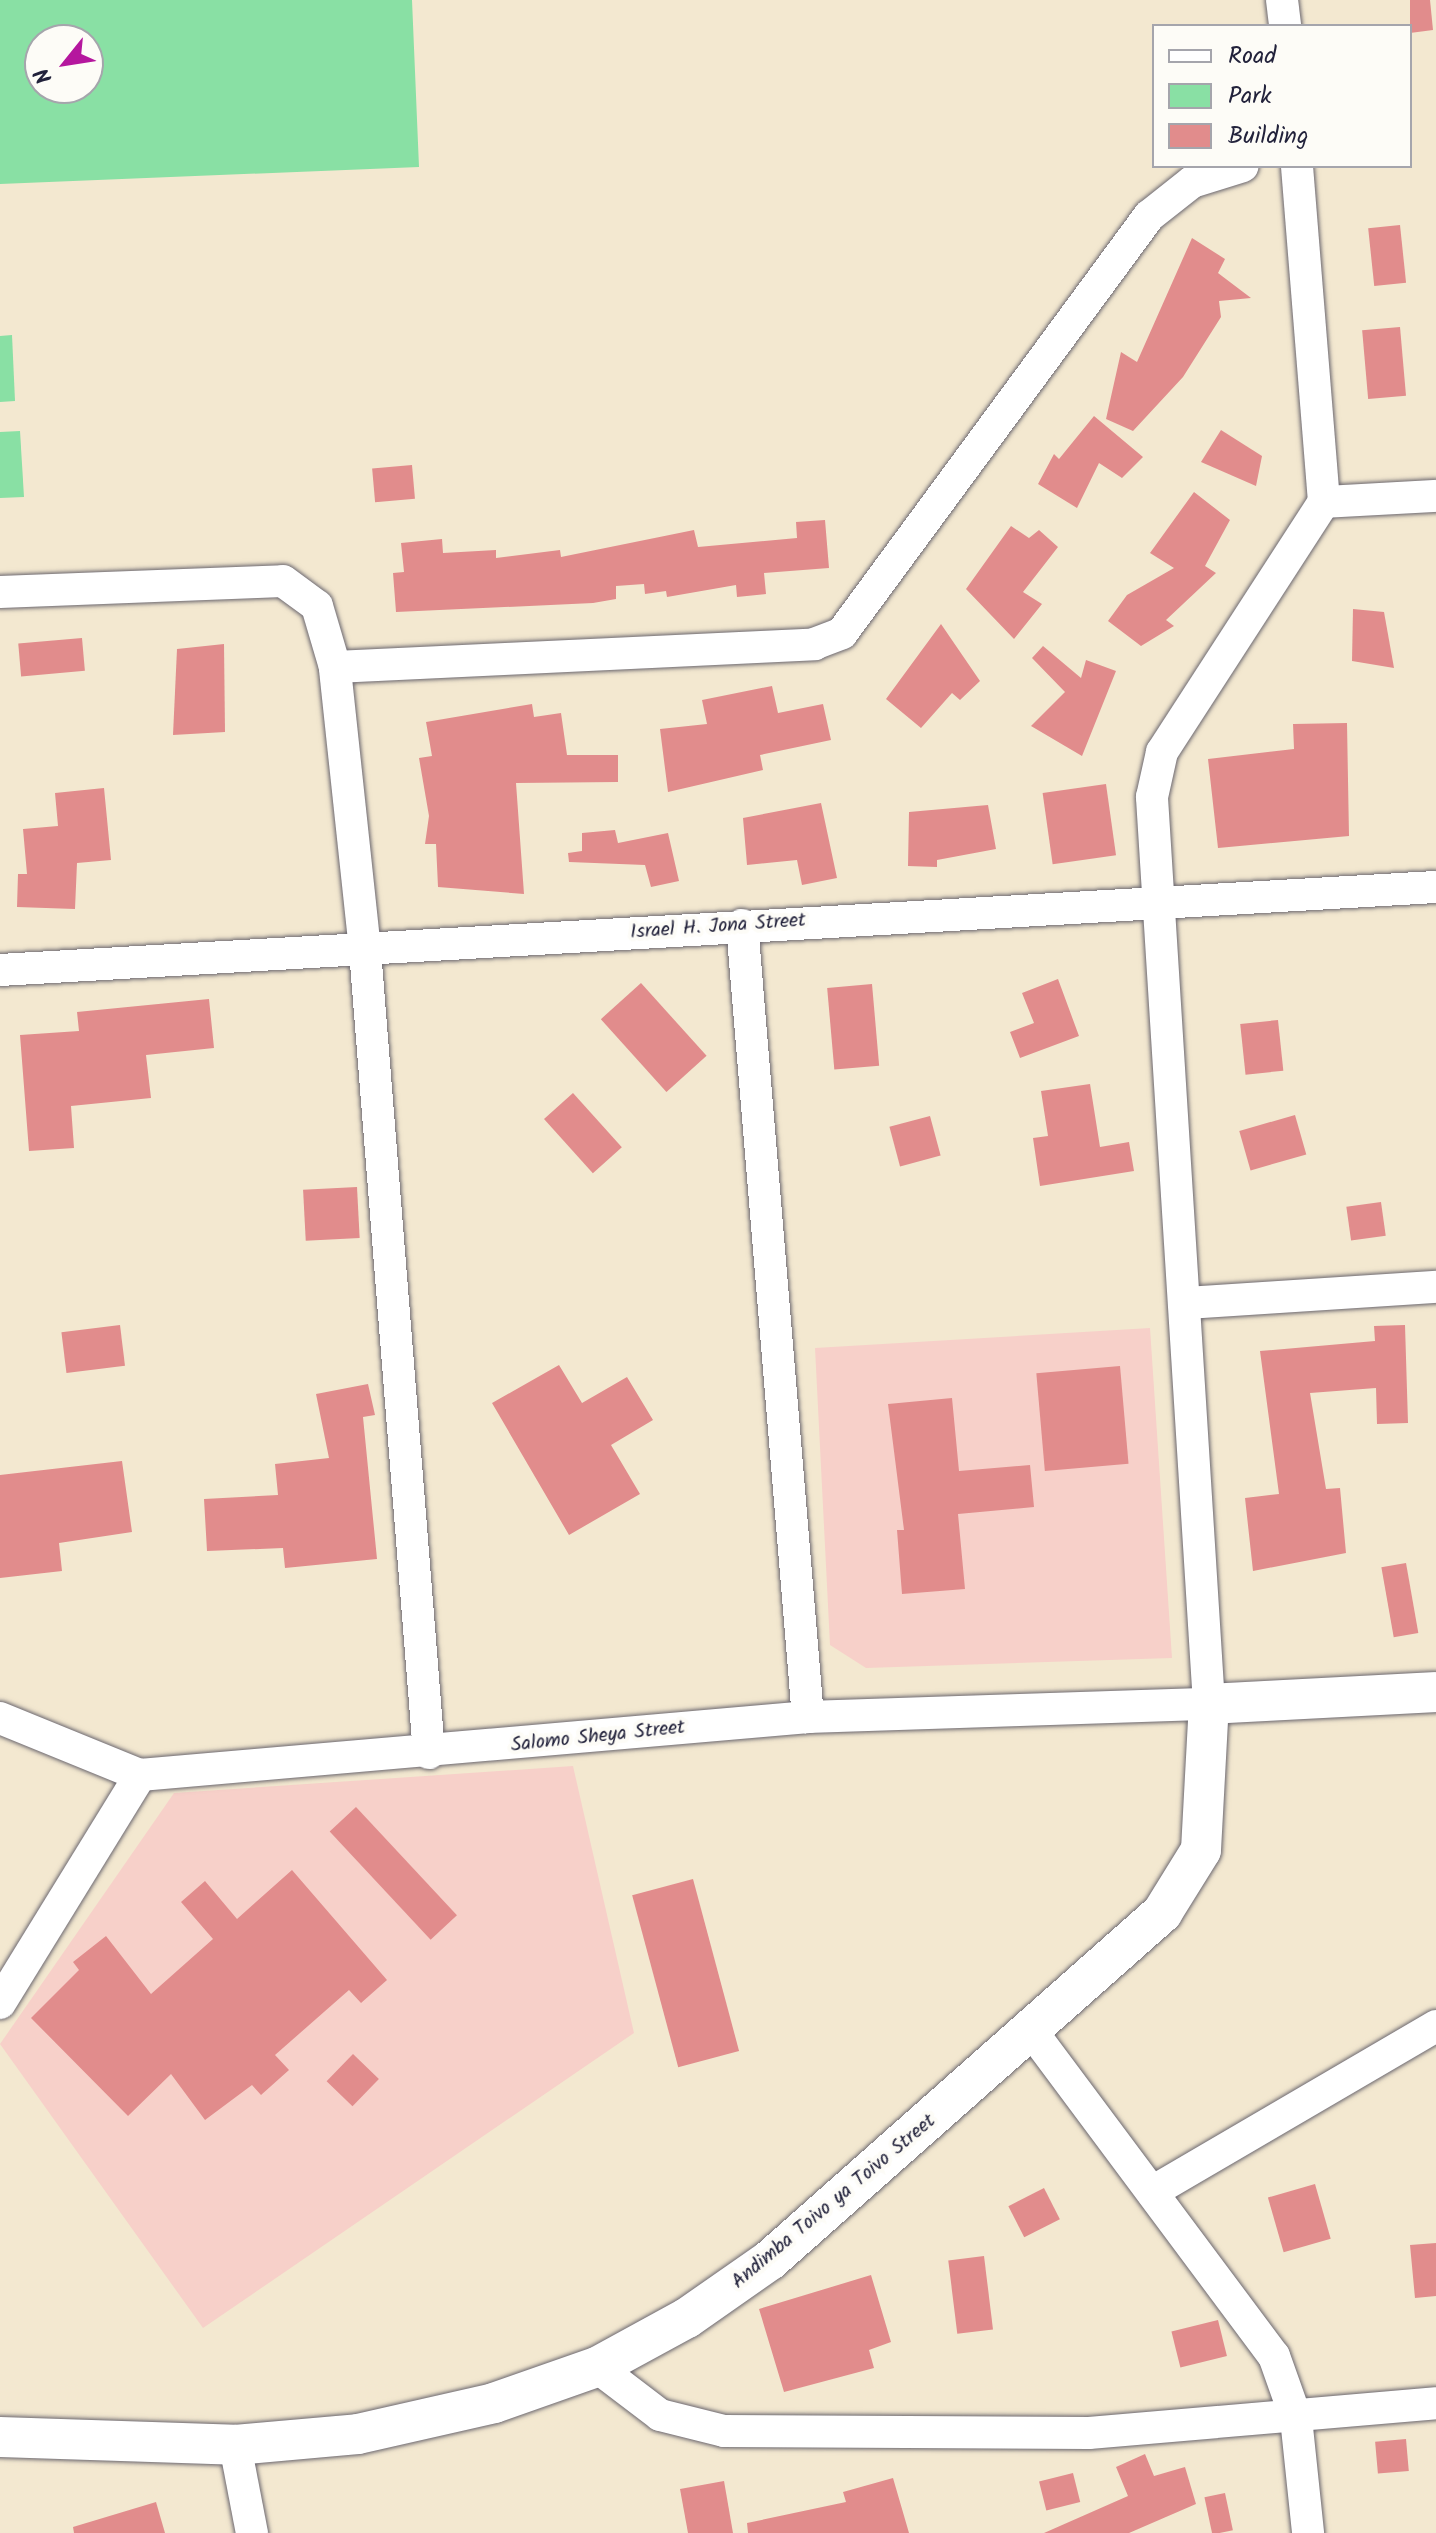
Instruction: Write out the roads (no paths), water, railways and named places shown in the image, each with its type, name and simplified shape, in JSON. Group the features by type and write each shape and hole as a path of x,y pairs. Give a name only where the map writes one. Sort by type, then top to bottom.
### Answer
{"street":[{"path":"1282,0 1285,24"},
{"path":"335,667 814,644 842,633 1149,216 1192,182 1237,168"},
{"path":"1297,168 1324,502 1162,752 1152,797 1156,901 1187,1303 1209,1704 1436,1692"},
{"path":"1324,502 1436,496"},
{"path":"0,592 283,581 317,606 335,667 365,950 429,1753"},
{"name":"Israel H. Jona Street","path":"0,970 1436,887"},
{"path":"742,925 808,1717"},
{"path":"1187,1303 1436,1287"},
{"name":"Salomo Sheya Street","path":"0,1718 140,1775 429,1753 808,1717 1209,1704"},
{"name":"Andimba Toivo ya Toivo Street","path":"0,2437 235,2445 358,2434 494,2403 597,2367 687,2318 770,2260 1033,2033 1162,1913 1188,1879 1201,1850 1209,1704"},
{"path":"0,2003 140,1775"},
{"path":"1152,2192 1436,2026"},
{"path":"1033,2033 1274,2356 1296,2418 1308,2533"},
{"path":"597,2367 660,2415 724,2431 1089,2433 1296,2418 1436,2403"},
{"path":"235,2445 252,2533"}]}
